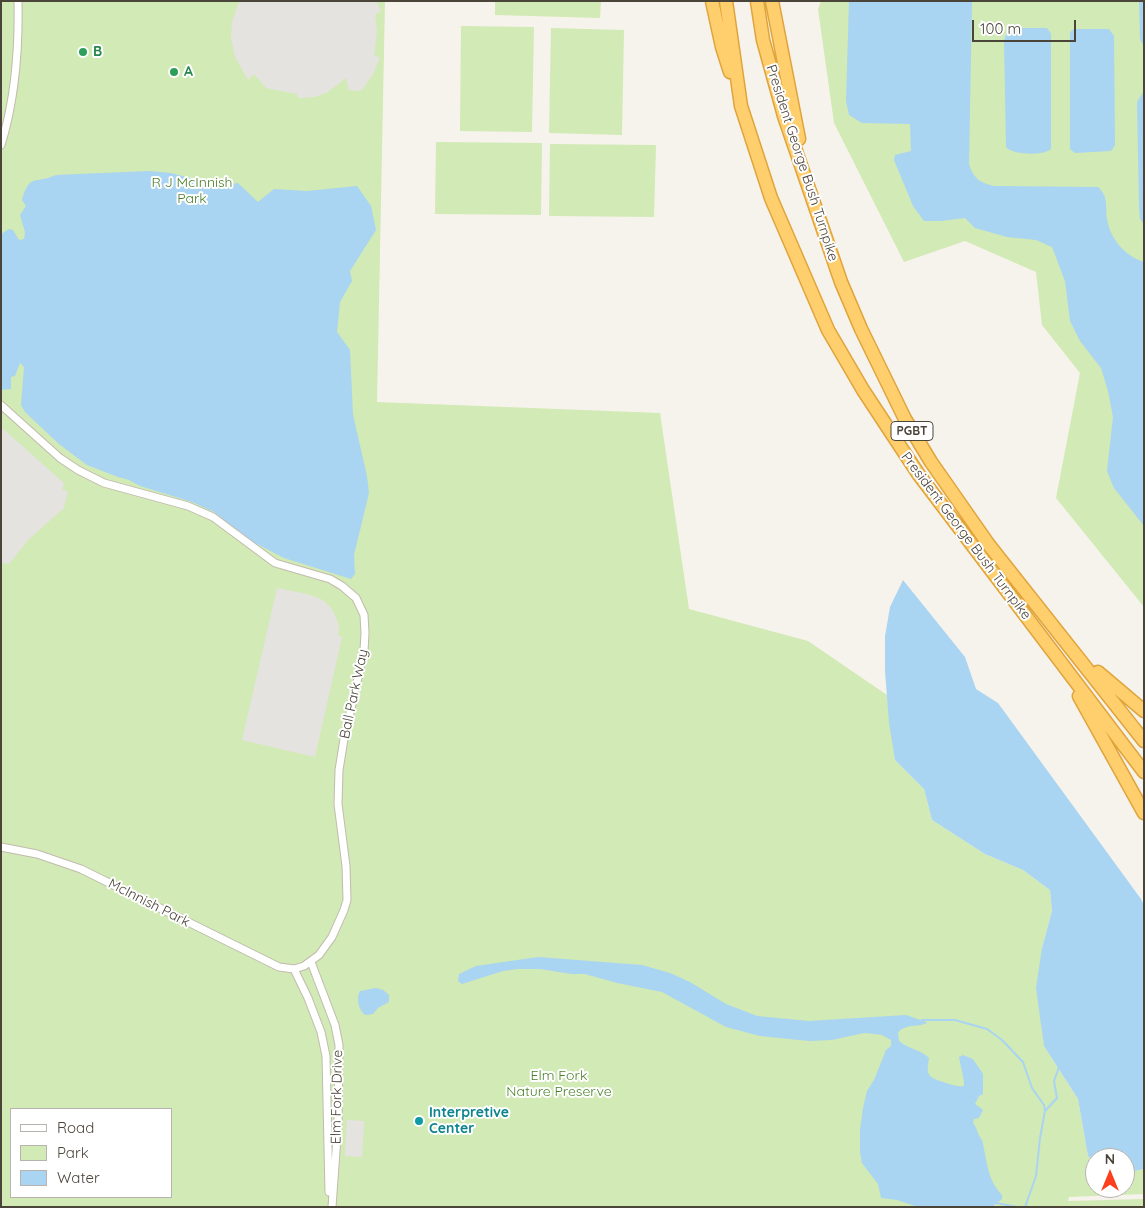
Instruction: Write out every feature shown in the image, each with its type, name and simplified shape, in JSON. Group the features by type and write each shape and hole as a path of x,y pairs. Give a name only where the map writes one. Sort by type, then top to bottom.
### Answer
{"highway":[{"path":"712,1 722,47 741,106"},
{"name":"President George Bush Turnpike","path":"726,1 741,106 771,198 828,330 863,390 919,475 1144,772"},
{"name":"President George Bush Turnpike","path":"757,1 763,40 784,116 841,282 865,338 905,418 931,462 989,545 1144,741"},
{"path":"772,1 808,186"},
{"path":"1070,646 1114,688 1144,711"},
{"path":"1054,652 1144,813"}],"street":[{"path":"1,146 11,102 17,54 18,1"},
{"name":"Ball Park Way","path":"1,405 60,458 78,470 104,483 188,506 213,517 275,563 330,579 356,598 364,615 364,650 339,770 338,804 346,866 347,900 332,937 319,955 311,962 294,969"},
{"name":"McInnish Park","path":"1,847 37,854 81,869 263,960 279,967 294,969"},
{"name":"Elm Fork Drive","path":"311,962 335,1025 339,1045 338,1123 330,1207"},
{"name":"Elm Fork Drive","path":"294,969 321,1032 326,1056 330,1207"}],"green space":[{"path":"1,1 385,1 377,402 660,413 689,609 808,641 887,695 895,760 924,789 932,820 985,854 1023,870 1050,890 1052,911 1042,948 1044,1046 1078,1099 1087,1148 1085,1148 1085,1196 1069,1197 1068,1201 1144,1199 1144,1207 1,1207"},
{"path":"495,1 601,1 600,18 495,15"},
{"path":"821,1 1144,1 1144,607 1056,498 1080,373 1042,325 1036,272 965,241 904,262 834,123 818,9"},
{"path":"461,26 534,27 532,132 460,131"},
{"path":"551,28 624,30 622,135 549,133"},
{"path":"436,142 542,143 541,215 435,214"},
{"path":"550,144 656,145 654,217 549,216"},
{"path":"1144,1169 1144,1194 1135,1194 1135,1171"}],"shaded area":[{"path":"240,1 376,1 381,11 375,15 377,31 374,56 380,57 373,74 363,89 359,91 349,90 346,78 328,92 315,97 298,98 297,94 266,88 254,74 248,80 235,57 231,38 232,22"},
{"path":"1,427 64,483 62,490 68,491 64,508 28,540 9,564 1,564"},
{"path":"277,588 307,594 323,600 332,609 339,625 338,635 342,637 315,757 242,740"},
{"path":"347,1120 364,1121 362,1157 345,1156"}],"water":[{"path":"849,1 972,1 969,164 973,173 981,181 994,186 1098,187 1104,194 1107,219 1115,240 1131,256 1144,262 1144,526 1114,488 1107,471 1113,417 1108,391 1101,368 1080,341 1070,321 1065,281 1052,247 1036,240 1007,237 975,228 965,218 924,221 913,206 894,160 895,155 911,151 910,124 862,123 849,115 846,101"},
{"path":"1139,1 1144,1 1144,47 1140,39"},
{"path":"1014,28 1047,28 1051,34 1051,149 1042,153 1015,152 1006,147 1004,40 1007,32"},
{"path":"1074,29 1109,29 1114,36 1115,145 1111,151 1075,153 1070,149 1070,32"},
{"path":"1144,91 1144,224 1140,219 1139,207 1137,102"},
{"path":"149,171 171,173 194,179 201,185 213,187 238,183 258,202 274,189 307,191 357,186 371,206 376,230 350,271 352,281 340,302 337,332 350,350 353,415 369,493 354,555 355,574 351,579 284,558 251,541 214,512 192,502 140,486 129,480 87,465 59,444 25,412 21,405 24,367 20,363 15,376 11,377 11,389 1,390 1,234 9,229 13,230 19,240 24,239 25,232 20,215 26,206 22,200 28,186 31,182 56,175"},
{"path":"903,580 965,657 976,689 998,703 1141,899 1144,906 1144,1169 1135,1171 1135,1148 1087,1148 1078,1099 1044,1046 1036,988 1042,948 1052,911 1050,890 1023,870 985,854 932,820 924,789 895,760 889,723 885,671 885,636 890,607"},
{"path":"538,957 642,965 670,973 690,982 726,1004 757,1016 809,1021 906,1015 926,1022 900,1030 898,1033 899,1041 929,1058 929,1074 938,1080 956,1086 964,1086 959,1057 963,1055 973,1059 983,1074 983,1094 979,1096 975,1104 983,1110 979,1118 974,1119 973,1123 983,1143 991,1178 1002,1195 1002,1199 992,1207 918,1207 897,1200 881,1198 878,1184 862,1163 860,1130 867,1091 874,1080 886,1050 891,1046 891,1040 882,1035 864,1033 832,1040 809,1041 760,1036 726,1027 662,992 585,974 540,969 518,969 503,971 462,984 458,981 459,974 476,966"},
{"path":"376,988 383,990 389,995 389,1002 378,1008 373,1014 365,1015 359,1007 360,991"}],"waterway":[{"path":"922,1020 955,1020 987,1029 1002,1040 1023,1062 1032,1088 1044,1105 1045,1111"},
{"path":"1025,1207 1036,1176 1045,1111 1057,1098 1054,1081 1059,1067"},
{"path":"996,1203 1017,1207"}],"place":[{"name":"B","path":"83,52"},
{"name":"A","path":"174,72"},
{"name":"Interpretive Center","path":"419,1121"}],"park label":[{"name":"R J McInnish Park","path":"192,192"},
{"name":"Elm Fork Nature Preserve","path":"559,1084"}]}
